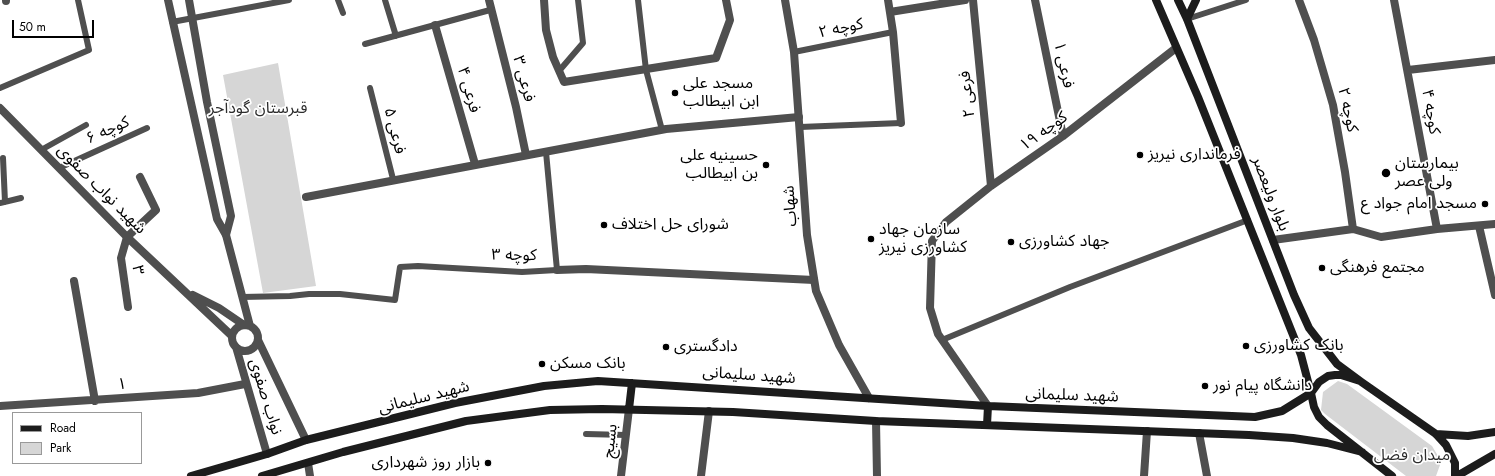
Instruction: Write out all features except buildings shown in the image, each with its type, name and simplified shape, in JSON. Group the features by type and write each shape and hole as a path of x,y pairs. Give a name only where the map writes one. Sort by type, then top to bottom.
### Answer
{"main road":[{"name":"بلوار ولیعصر","path":"1156,0 1248,220 1298,348 1311,393"},
{"name":"بلوار ولیعصر","path":"1178,0 1187,19 1272,240 1309,328 1337,364 1360,381"},
{"path":"1187,19 1196,0"},
{"path":"1392,476 1319,417 1314,406 1311,393 1320,382 1328,376 1341,374 1360,381 1436,434 1446,445 1455,462 1456,476 1495,454"},
{"name":"شهید سلیمانی","path":"191,476 267,454 306,440 455,403 544,386 598,380 988,406 1255,417 1282,410 1311,393"},
{"path":"629,409 632,383"},
{"path":"987,425 988,406"},
{"name":"شهید سلیمانی","path":"262,476 288,472 308,463 466,421 550,410 629,409 709,411 876,421 1198,433 1293,438 1362,452"},
{"path":"1436,434 1468,436 1495,432"}],"street":[{"path":"168,0 217,219 226,235 242,297 247,326"},
{"path":"189,0 207,102 231,216 226,235"},
{"name":"فرعی ۳","path":"488,0 516,107 526,155"},
{"path":"544,0 546,30 564,82 716,58 730,20 726,0"},
{"name":"شهاب","path":"785,0 794,52 807,235 816,291 839,345 869,398"},
{"path":"888,0 893,32 901,123"},
{"path":"890,12 965,0"},
{"name":"فرعی ۲","path":"973,0 991,186"},
{"name":"فرعی ۱","path":"1035,0 1063,136"},
{"name":"کوچه ۲","path":"1299,0 1314,40 1333,105 1346,172 1353,229"},
{"name":"کوچه ۴","path":"1394,0 1437,229"},
{"name":"فرعی ۴","path":"435,25 475,164"},
{"name":"کوچه ۱۹","path":"942,340 938,334 930,308 932,241 946,222 991,186 1063,136 1176,48"},
{"path":"1408,70 1495,60"},
{"name":"شهید نواب صفوی","path":"0,108 127,237 232,336"},
{"path":"306,197 393,179 662,130 709,124 799,117"},
{"path":"127,237 156,210 140,177"},
{"path":"1272,240 1353,229 1381,237 1437,229 1495,224"},
{"path":"1479,226 1495,295"},
{"name":"۳","path":"127,237 121,258 128,307"},
{"name":"کوچه ۳","path":"557,270 586,269 814,280"},
{"path":"74,281 95,401"},
{"name":"شهید نواب صفوی","path":"183,290 219,308 247,326"},
{"path":"258,340 252,350 246,351 236,347 232,336 238,327 247,326 255,329 258,340 306,440"},
{"path":"942,340 988,406"},
{"name":"نواب صفوی","path":"236,347 245,384 267,454"},
{"name":"۱","path":"0,406 95,401 198,393 245,384"},
{"name":"بسیج","path":"621,476 629,409"},
{"path":"701,476 709,411"},
{"path":"876,421 877,476"},
{"path":"1144,476 1147,431"},
{"path":"1198,433 1206,476"},
{"path":"308,463 310,476"}],"lane":[{"path":"0,88 89,50 78,0"},
{"path":"172,22 192,17 289,0"},
{"path":"338,0 343,14"},
{"path":"385,0 396,36"},
{"path":"559,70 583,43 578,0"},
{"path":"638,0 646,70 662,130"},
{"path":"1187,19 1246,0"},
{"path":"364,44 490,10"},
{"name":"کوچه ۲","path":"794,52 893,32"},
{"name":"فرعی ۵","path":"370,88 393,179"},
{"path":"800,127 901,123"},
{"path":"41,150 86,125"},
{"name":"کوچه ۶","path":"59,168 147,128"},
{"path":"546,152 557,270"},
{"path":"3,158 2,202 21,198"},
{"path":"942,340 1070,287 1248,220"},
{"name":"کوچه ۳","path":"242,297 340,294 395,300 400,267 418,266 522,272 557,270"},
{"path":"586,434 626,435"}],"green space":[{"name":"قبرستان گودآجر","path":"278,63 316,286 263,293 223,75"},
{"name":"میدان فضل","path":"1338,381 1347,384 1432,446 1438,456 1440,465 1436,476 1406,476 1325,414 1321,410 1323,392"}],"place":[{"name":"مسجد علی ابن ابیطالب","path":"675,93"},
{"name":"فرمانداری نیریز","path":"1140,155"},
{"name":"حسینیه علی بن ابیطالب","path":"766,165"},
{"name":"بیمارستان ولی عصر","path":"1386,173"},
{"name":"مسجد امام جواد ع","path":"1485,204"},
{"name":"شورای حل اختلاف","path":"604,225"},
{"name":"سازمان جهاد کشاورزی نیریز","path":"871,239"},
{"name":"جهاد کشاورزی","path":"1011,242"},
{"name":"مجتمع فرهنگی","path":"1322,268"},
{"name":"بانک کشاورزی","path":"1246,346"},
{"name":"دادگستری","path":"666,347"},
{"name":"بانک مسکن","path":"542,364"},
{"name":"دانشگاه پیام نور","path":"1205,386"},
{"name":"بازار روز شهرداری","path":"488,463"}]}
